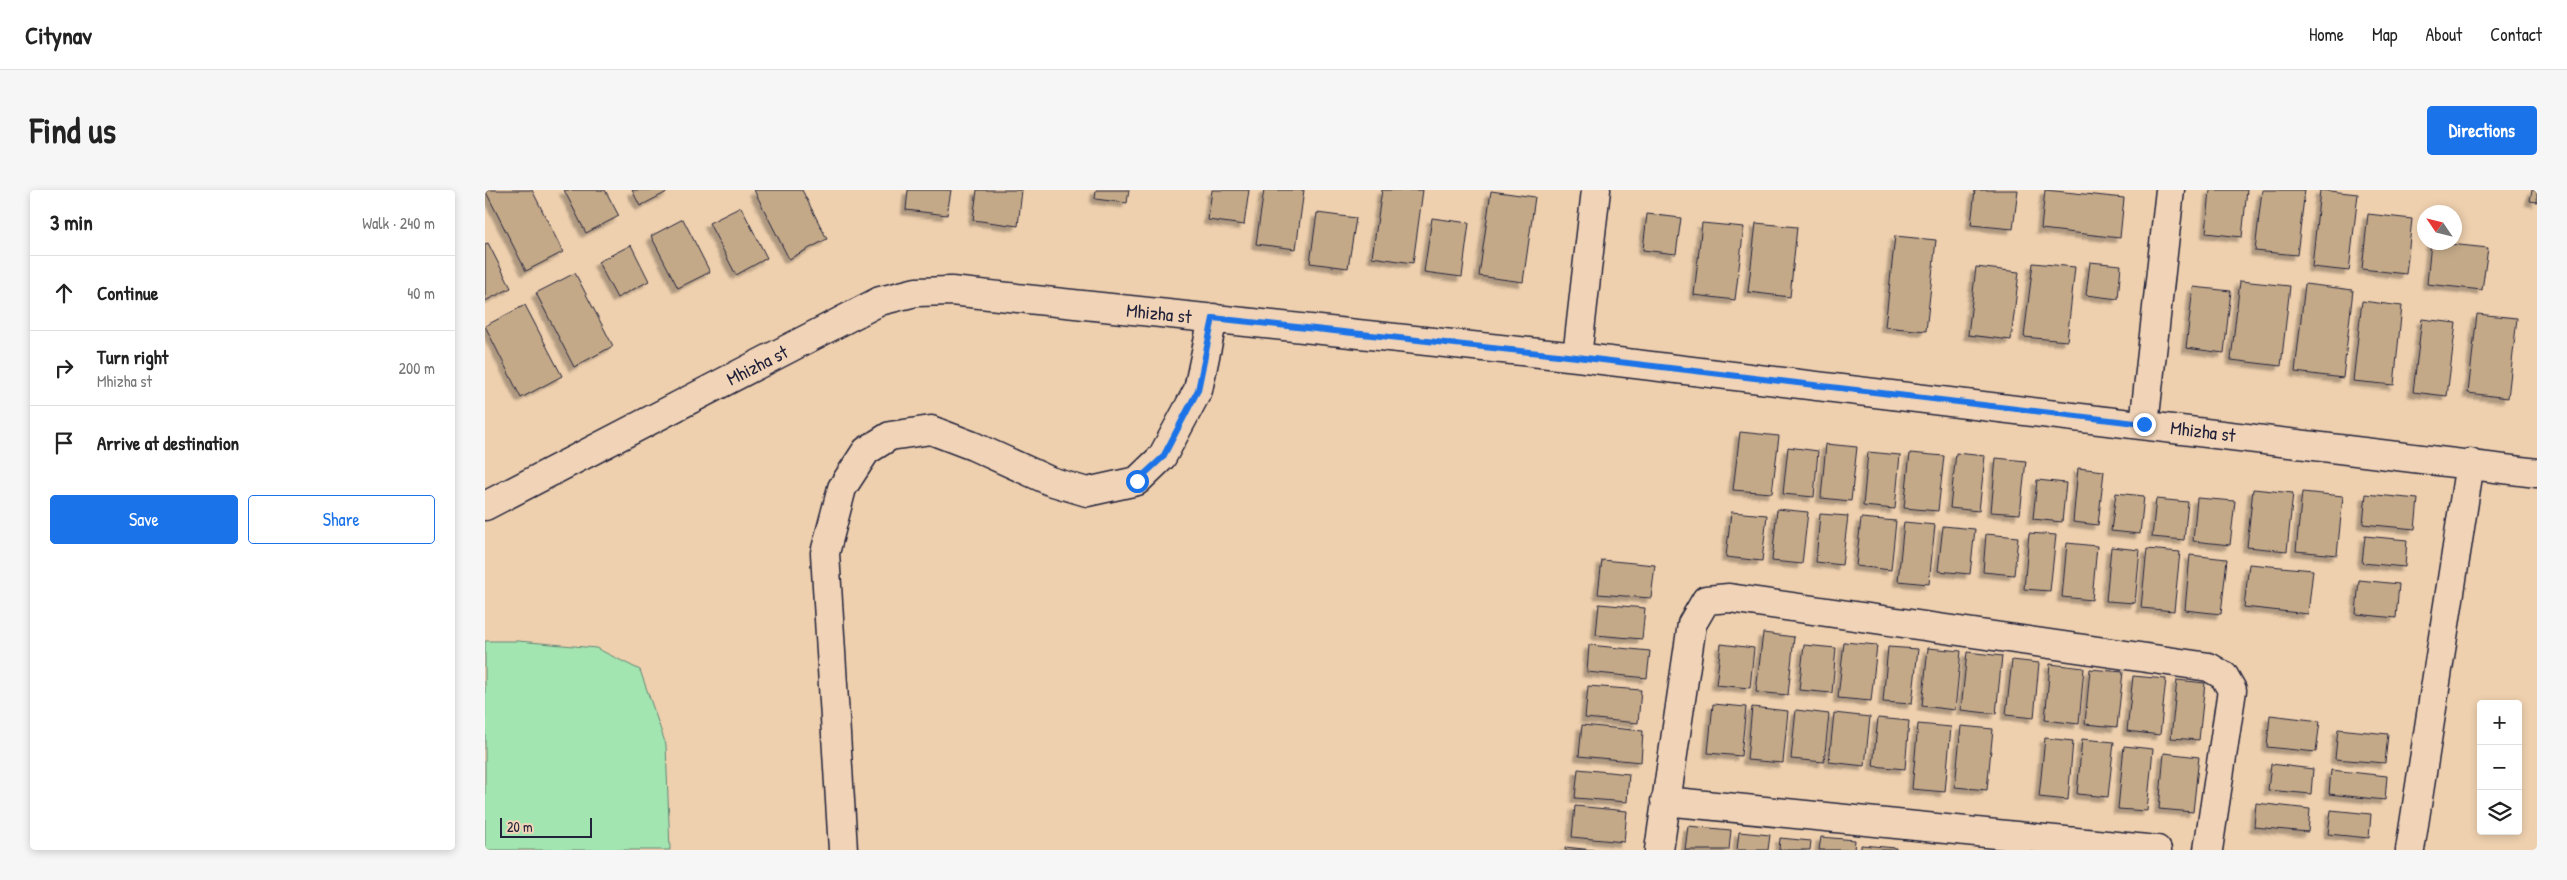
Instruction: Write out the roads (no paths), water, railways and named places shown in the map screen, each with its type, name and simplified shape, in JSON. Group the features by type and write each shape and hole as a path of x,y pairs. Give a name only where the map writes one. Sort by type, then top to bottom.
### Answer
{"street":[{"path":"1577,357 1596,190"},
{"path":"2144,424 2170,190"},
{"name":"Mhizha st","path":"485,506 880,301 916,292 951,291 1577,357 2470,463 2537,473"},
{"path":"843,850 825,553 842,488 867,452 890,436 931,430 973,446 1050,481 1087,492 1137,481 1163,457 1198,390 1213,318"},
{"path":"2410,850 2470,463"},
{"path":"1659,850 1692,624 1706,600 1729,598 2209,667 2225,676 2232,690 2208,850"},
{"path":"1665,801 2157,850"}]}
